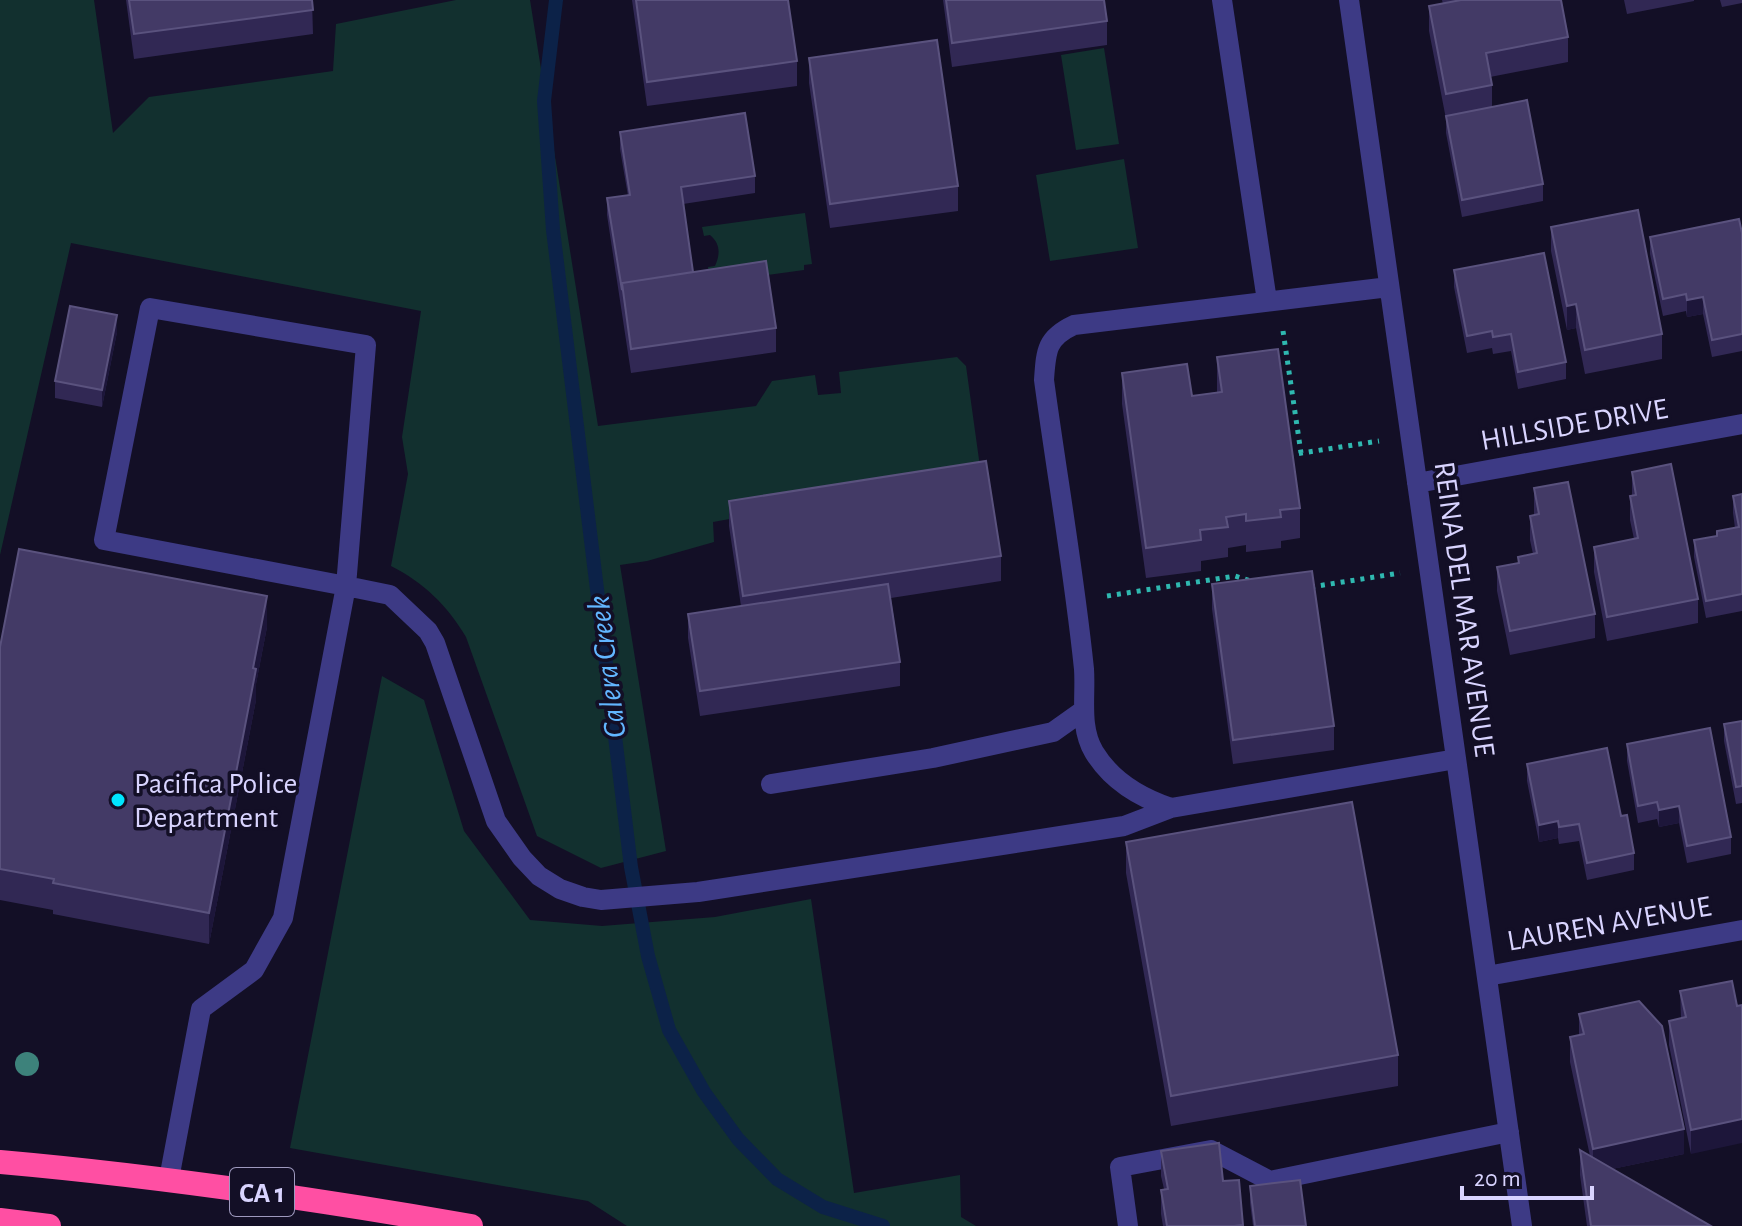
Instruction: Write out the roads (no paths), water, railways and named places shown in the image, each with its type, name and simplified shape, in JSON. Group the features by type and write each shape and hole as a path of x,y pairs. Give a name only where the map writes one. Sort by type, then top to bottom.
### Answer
{"highway":[{"name":"CA 1","path":"0,1162 169,1179 471,1226"},
{"path":"0,1220 49,1226"}],"street":[{"path":"1222,0 1273,301"},
{"name":"REINA DEL MAR AVENUE","path":"1349,0 1522,1226"},
{"path":"1171,808 1136,793 1104,766 1093,751 1086,731 1084,668 1044,380 1046,355 1057,333 1074,325 1389,287"},
{"path":"169,1179 201,1009 254,970 283,918 346,586 366,345 150,308 104,540 346,586 390,595 428,631 435,643 487,800 506,839 539,876 560,889 583,897 601,900 727,889 1124,826 1171,808 1456,759"},
{"name":"HILLSIDE DRIVE","path":"1417,483 1742,424"},
{"path":"771,784 933,758 1053,732 1084,710"},
{"name":"LAUREN AVENUE","path":"1487,976 1742,930"},
{"path":"1128,1226 1120,1167 1211,1150 1270,1181 1509,1132"}],"waterway":[{"name":"Calera Creek","path":"556,0 544,101 553,230 631,867 648,956 669,1030 704,1092 738,1139 777,1179 823,1207 883,1226"}],"place":[{"name":"Pacifica Police Department","path":"118,800"}]}
